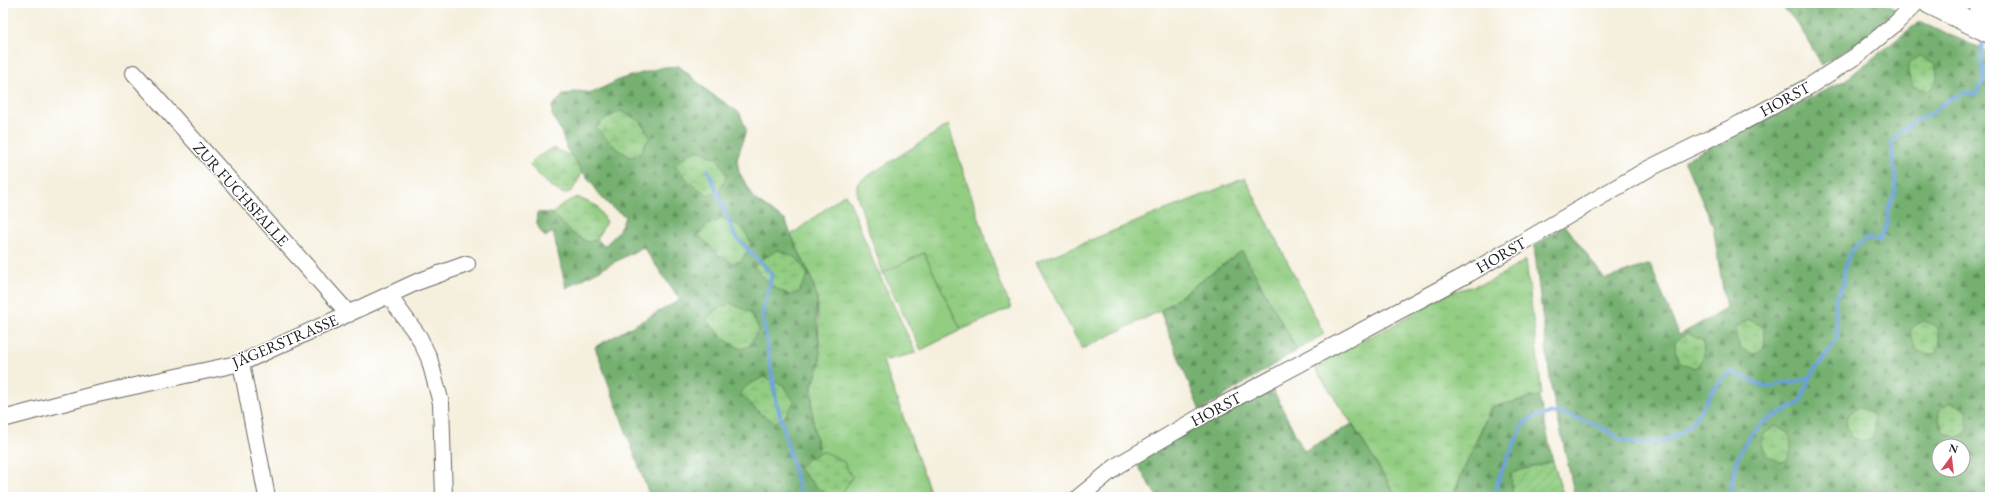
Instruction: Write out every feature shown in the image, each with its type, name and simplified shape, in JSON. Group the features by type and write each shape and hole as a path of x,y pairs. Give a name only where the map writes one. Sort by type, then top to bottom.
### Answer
{"highway":[{"path":"1930,3 1990,32"},
{"path":"1979,3 1990,8"}],"street":[{"name":"HORST","path":"1079,497 1118,465 1202,416 1470,273 1648,170 1808,87 1856,56 1896,23 1916,3"},
{"name":"ZUR FUCHSFALLE","path":"134,73 349,314"},
{"name":"JÄGERSTRASSE","path":"3,419 93,395 241,363 417,282 467,264"},
{"path":"389,296 419,337 428,358 441,404 444,497"},
{"path":"241,363 267,497"}],"green space":[{"path":"1776,3 1882,3 1899,11 1862,40 1822,65 1796,22"},
{"path":"1920,21 1990,53 1990,497 1575,497 1551,387 1534,246 1565,225 1605,279 1650,264 1679,335 1726,309 1713,226 1684,160 1844,81"},
{"path":"1920,56 1936,64 1937,80 1932,89 1926,91 1913,86 1908,73 1908,65"},
{"path":"679,66 709,92 740,113 746,130 737,160 739,172 754,199 786,221 810,275 817,297 816,318 820,352 820,364 812,386 812,408 814,430 829,497 650,497 595,347 680,300 643,247 566,288 553,232 545,237 538,226 537,213 556,214 565,217 583,227 604,246 618,232 625,216 611,207 598,194 593,184 578,167 567,150 561,131 552,115 552,106 563,95 578,91 592,93 621,79 664,67"},
{"path":"620,111 640,121 650,137 639,154 631,157 617,149 596,128 604,120"},
{"path":"948,125 999,279 1011,308 961,330 924,253 883,273 857,196 857,184 863,179"},
{"path":"553,148 573,157 582,173 572,191 564,194 550,186 529,165 537,157"},
{"path":"698,150 718,159 727,175 718,193 709,195 695,187 674,166 682,158"},
{"path":"1245,178 1324,334 1297,350 1242,251 1160,311 1082,349 1036,262"},
{"path":"845,194 850,202 874,263 916,353 883,361 932,497 829,497 814,430 812,408 812,386 820,364 817,297 810,275 791,235"},
{"path":"577,197 597,206 606,222 596,240 588,242 573,234 553,214 561,205"},
{"path":"722,218 742,227 751,243 742,261 733,263 719,255 698,235 706,226"},
{"path":"778,250 798,259 808,275 798,293 790,295 775,288 754,267 762,259"},
{"path":"1242,251 1297,350 1200,411 1160,311"},
{"path":"924,253 961,330 921,350 883,273"},
{"path":"1526,260 1542,395 1491,407 1452,497 1397,497 1352,424 1312,364 1398,323 1445,294 1491,281"},
{"path":"730,303 750,312 759,329 749,346 741,349 727,341 706,320 714,312"},
{"path":"1748,319 1764,327 1765,343 1760,352 1754,354 1741,349 1736,336 1736,328"},
{"path":"1923,320 1938,328 1940,344 1935,353 1928,355 1916,350 1911,337 1911,329"},
{"path":"1687,333 1703,341 1704,357 1699,366 1693,368 1680,363 1675,350 1675,342"},
{"path":"764,377 784,386 794,402 783,419 775,422 761,414 740,393 748,385"},
{"path":"1271,386 1304,451 1352,424 1397,497 1157,497 1135,461"},
{"path":"1539,396 1553,461 1511,473 1513,497 1452,497 1491,407"},
{"path":"1951,402 1966,410 1968,426 1963,435 1956,437 1944,432 1939,419 1939,411"},
{"path":"1859,407 1874,415 1875,431 1871,440 1864,442 1851,437 1846,424 1847,416"},
{"path":"1775,426 1790,434 1791,450 1787,460 1780,462 1767,456 1762,444 1763,435"},
{"path":"822,451 843,461 852,477 842,494 834,497 819,489 798,468 807,460"},
{"path":"1553,461 1564,497 1513,497 1511,473"}],"waterway":[{"path":"1730,497 1735,468 1741,450 1746,441 1763,423 1800,403 1810,377 1837,339 1835,299 1844,284 1844,271 1850,252 1867,238 1880,240 1887,224 1888,208 1895,193 1895,171 1891,142 1910,124 1934,112 1948,100 1966,92 1976,94 1984,79 1981,55 1983,37"},
{"path":"708,170 735,236 772,274 762,314 776,399 801,497"},
{"path":"1495,497 1500,476 1520,431 1527,421 1535,417 1558,413 1580,419 1603,428 1622,440 1654,443 1672,438 1683,431 1699,413 1713,391 1730,372 1767,387 1785,382 1795,383 1810,377"}]}
